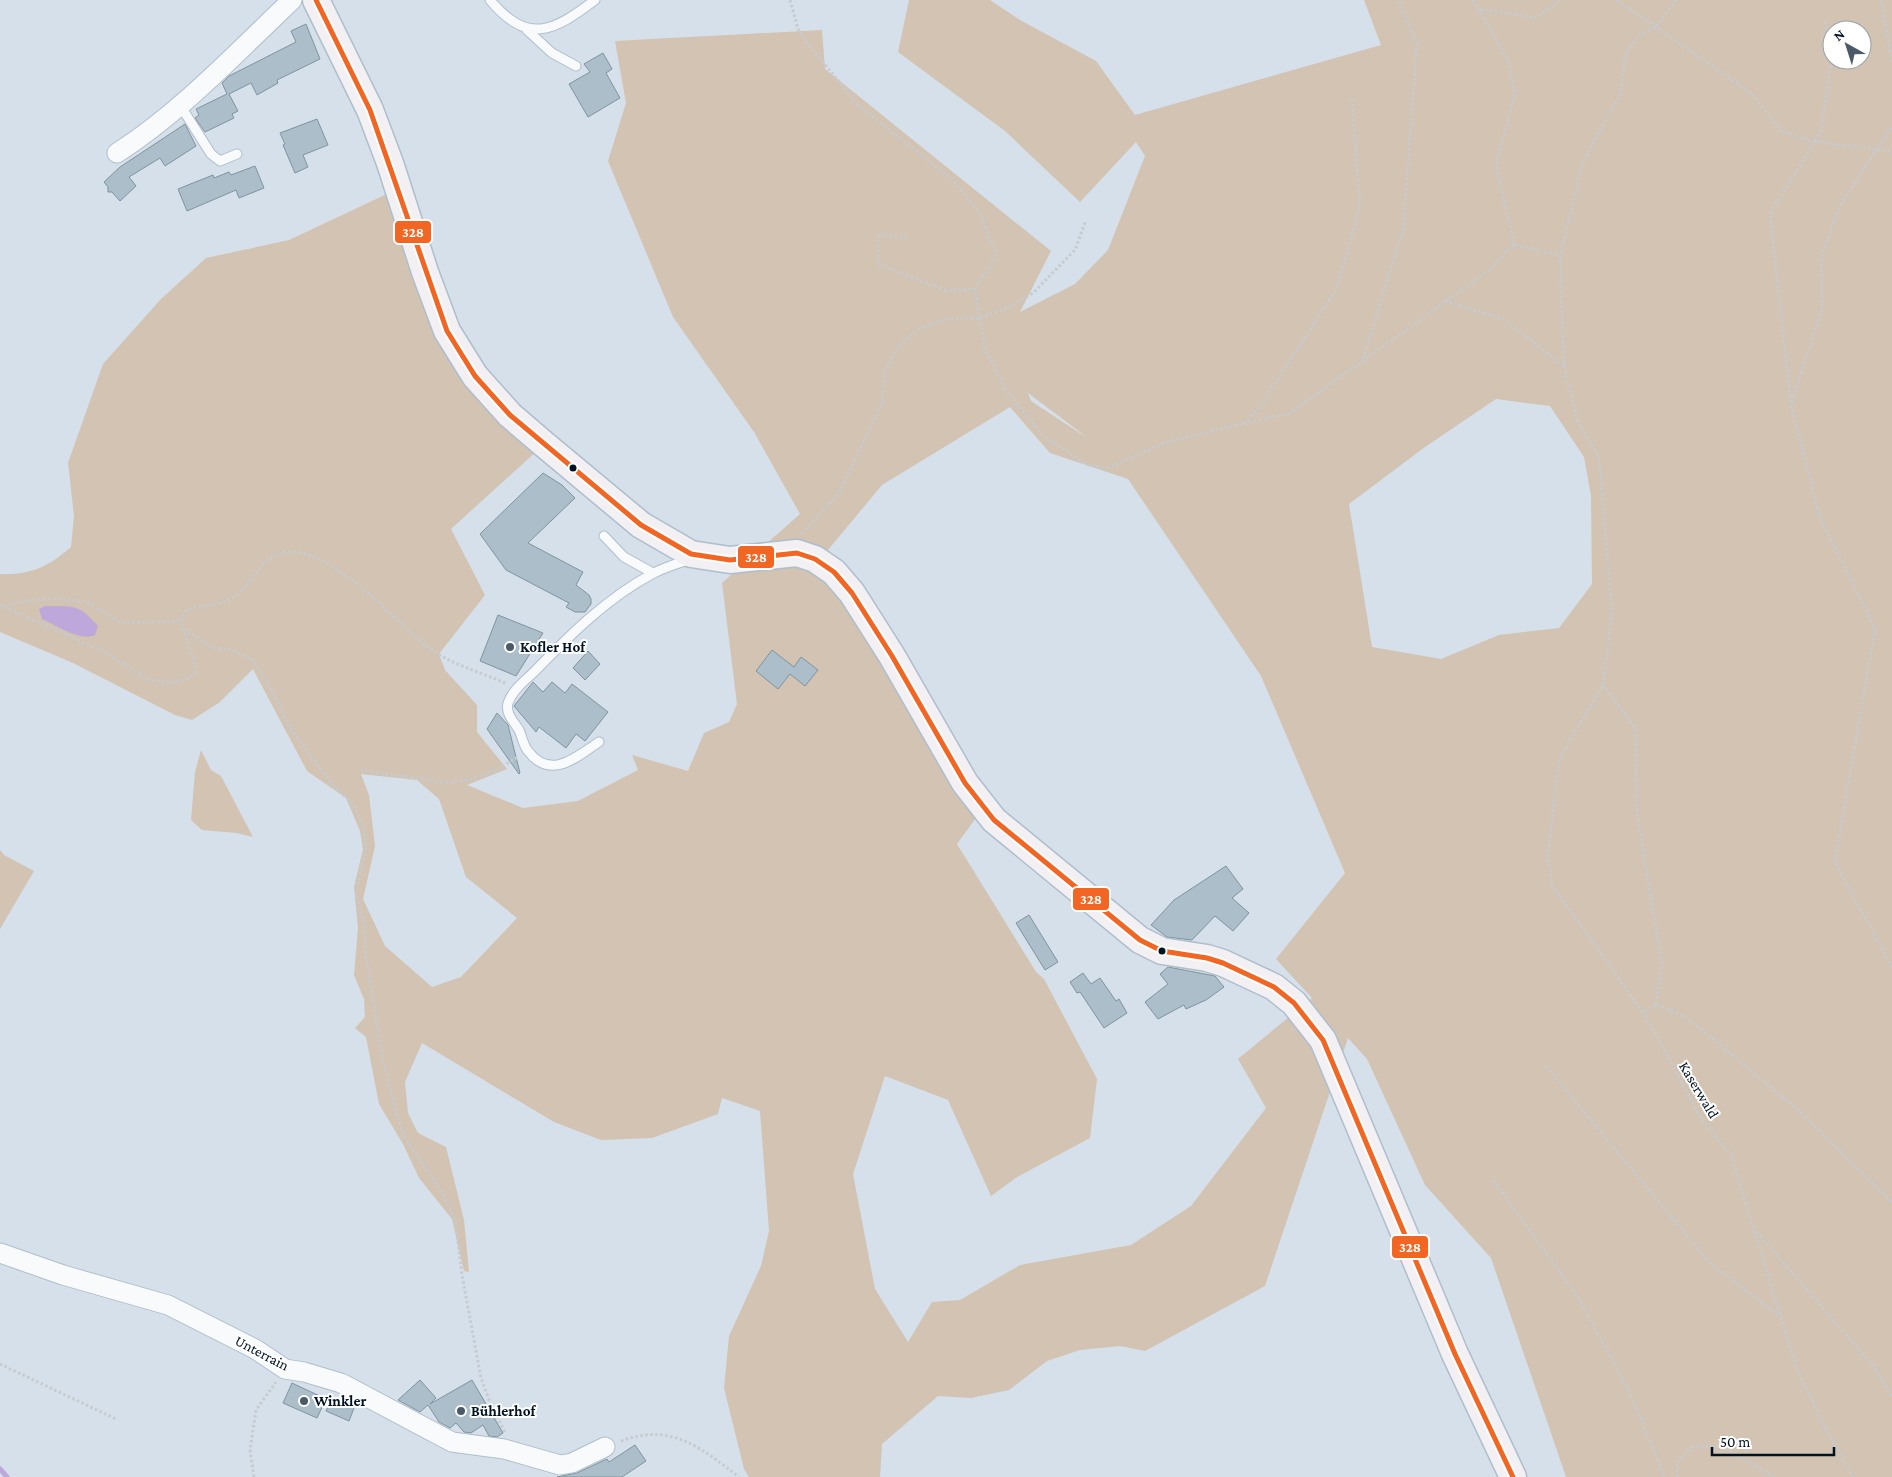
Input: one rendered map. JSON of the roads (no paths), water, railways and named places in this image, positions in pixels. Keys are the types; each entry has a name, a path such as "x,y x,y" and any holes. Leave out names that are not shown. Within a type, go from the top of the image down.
{"street":[{"path":"117,153 140,138 180,105 292,0"},
{"path":"316,0 370,110 447,331 475,376 510,416 641,524 691,554 730,560 797,553 815,559 834,572 852,593 892,656 966,783 994,820 1140,940 1162,951 1207,958 1223,963 1274,987 1294,1003 1322,1040 1455,1354 1513,1477"},
{"name":"Unterrain","path":"0,1252 46,1270 168,1305 255,1349 286,1369 304,1372 341,1383 452,1442 526,1454 560,1465 572,1463 605,1447"}],"lane":[{"path":"490,0 504,17 527,30 552,53 576,66"},
{"path":"527,30 541,30 561,22 595,0"},
{"path":"180,105 211,154 220,161 237,154"},
{"path":"604,536 624,557 653,573"},
{"path":"599,742 575,758 558,766 541,764 527,750 519,731 509,715 508,704 516,689 566,638 620,594 653,573 688,560 691,554"}],"waterway":[{"path":"0,1469 7,1477"}],"place":[{"name":"Kofler Hof","path":"510,647"},
{"name":"Winkler","path":"304,1401"},
{"name":"Bühlerhof","path":"461,1411"}]}
